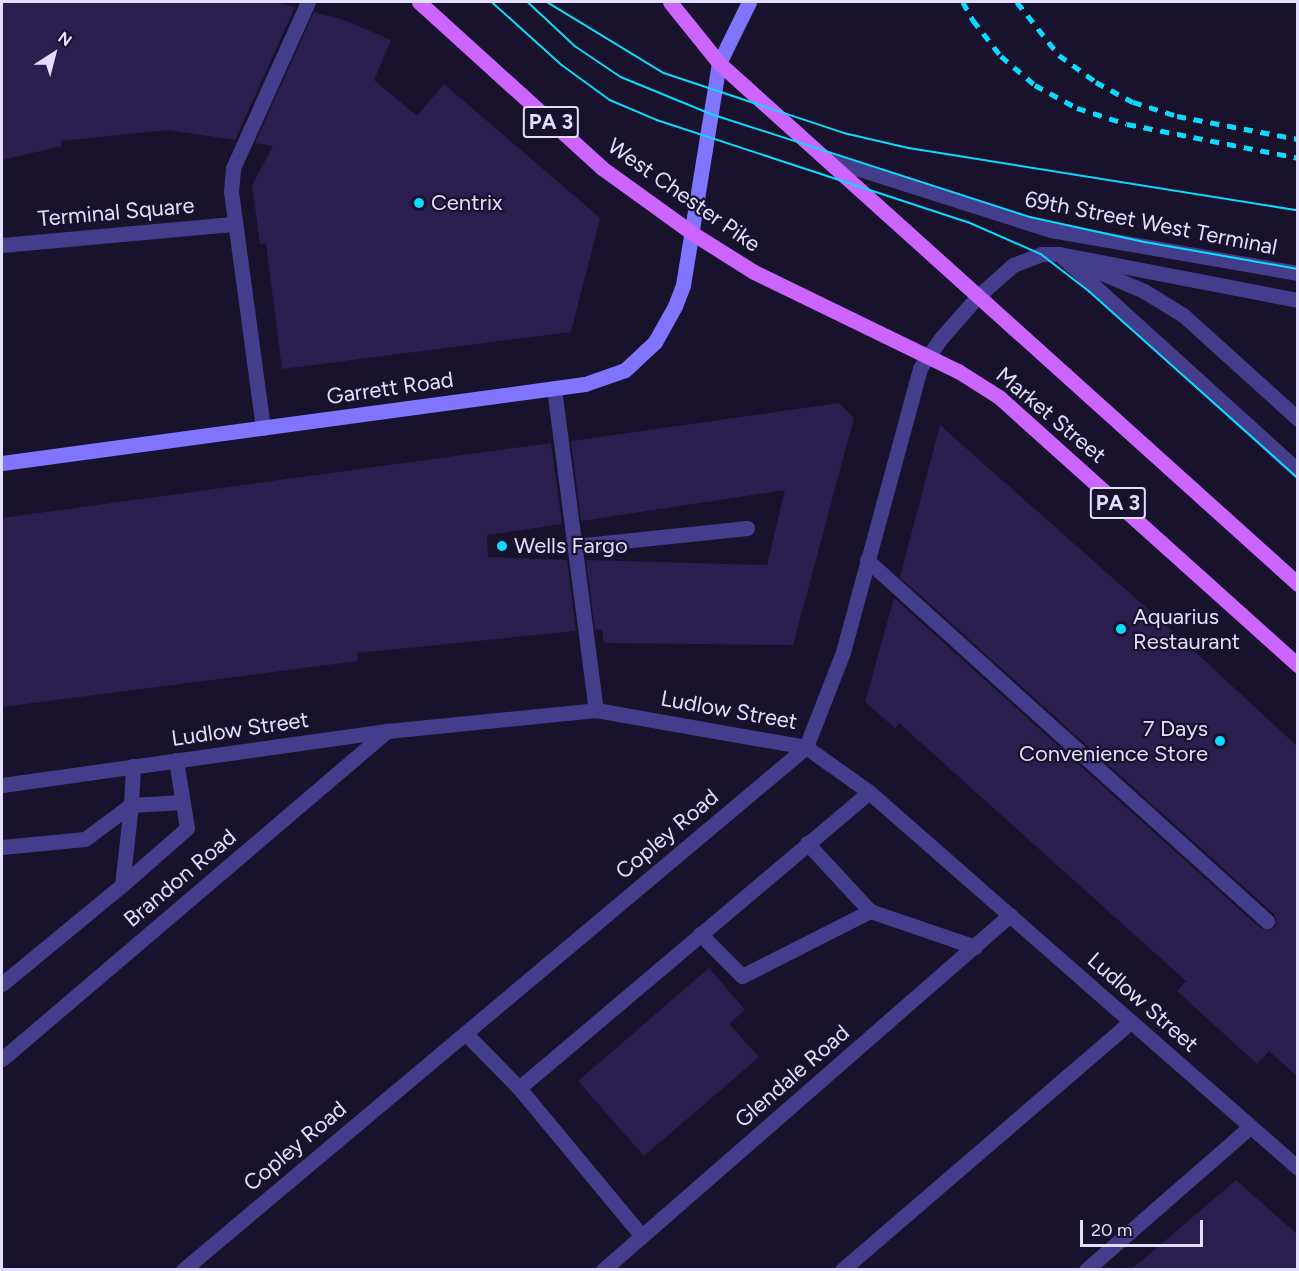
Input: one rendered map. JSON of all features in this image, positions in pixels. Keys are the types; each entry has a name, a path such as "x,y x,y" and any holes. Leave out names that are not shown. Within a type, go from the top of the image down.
{"main road":[{"name":"West Chester Pike","path":"419,2 602,168 692,233 754,272 928,356"},
{"name":"PA 3","path":"670,2 719,63 978,296"},
{"name":"Garrett Road","path":"2,463 585,384 625,370 655,342 675,306 683,285 719,63 750,2"},
{"name":"Market Street","path":"978,296 1298,584"},
{"name":"Market Street","path":"928,356 979,383 1016,410 1298,665"}],"street":[{"path":"263,428 231,192 233,168 308,2"},
{"name":"69th Street West Terminal","path":"825,158 1052,230 1298,273"},
{"name":"Terminal Square","path":"2,245 235,224"},
{"path":"978,296 1013,265 1041,254 1059,254 1298,300"},
{"path":"1059,254 1144,291 1183,315 1298,419"},
{"path":"1059,254 1298,471"},
{"name":"Copley Road","path":"183,1269 806,747 843,652 906,412 920,368 978,296"},
{"path":"554,388 596,710"},
{"path":"574,546 747,528"},
{"path":"867,560 1267,921"},
{"name":"Ludlow Street","path":"2,785 387,731 596,710 806,747 869,792 1298,1168"},
{"name":"Brandon Road","path":"2,1059 387,731"},
{"path":"2,984 187,828 176,760"},
{"path":"122,885 133,766"},
{"path":"519,1088 869,792"},
{"path":"2,847 85,839 131,805 182,802"},
{"path":"807,843 870,911 975,947"},
{"path":"700,934 742,976 870,911"},
{"name":"Glendale Road","path":"603,1269 1010,915"},
{"path":"842,1269 1131,1021"},
{"path":"465,1033 519,1088 642,1236"},
{"path":"1086,1269 1250,1126"}],"building":[{"path":"2,2 272,2 295,7 235,140 168,130 61,141 62,146 2,160"},
{"name":"Centrix","path":"314,12 344,20 391,40 374,80 417,116 444,84 600,218 571,332 282,369 266,243 260,244 252,185 273,146 255,143"},
{"path":"839,403 854,418 793,645 604,643 602,629 595,630 586,560 767,565 785,490 581,521 571,441"},
{"path":"940,425 1178,636 1298,747 1298,1077 1269,1051 1257,1064 1177,991 1186,981 899,723 895,728 865,702 894,598 1260,928 1269,930 1275,927 1274,914 900,577"},
{"path":"551,443 562,524 487,535 488,557 567,560 576,631 357,653 358,661 2,707 2,518"},
{"path":"709,968 745,1010 729,1024 759,1057 644,1156 578,1081"},
{"path":"1236,1180 1298,1235 1298,1269 1132,1269"}],"tram line":[{"path":"492,2 562,65 610,100 657,120 968,222 1041,254 1089,291 1298,478"},
{"path":"528,2 575,46 621,77 711,114 1030,217 1145,242 1298,269"},
{"path":"547,2 664,73 844,133 909,148 1298,210"}],"railway":[{"path":"963,2 973,20 1001,56 1035,85 1077,108 1127,124 1298,158"},
{"path":"1017,2 1059,55 1096,82 1133,102 1177,116 1298,139"}],"place":[{"name":"Centrix","path":"419,203"},
{"name":"Wells Fargo","path":"502,546"},
{"name":"Aquarius Restaurant","path":"1121,629"},
{"name":"7 Days Convenience Store","path":"1220,741"}]}
